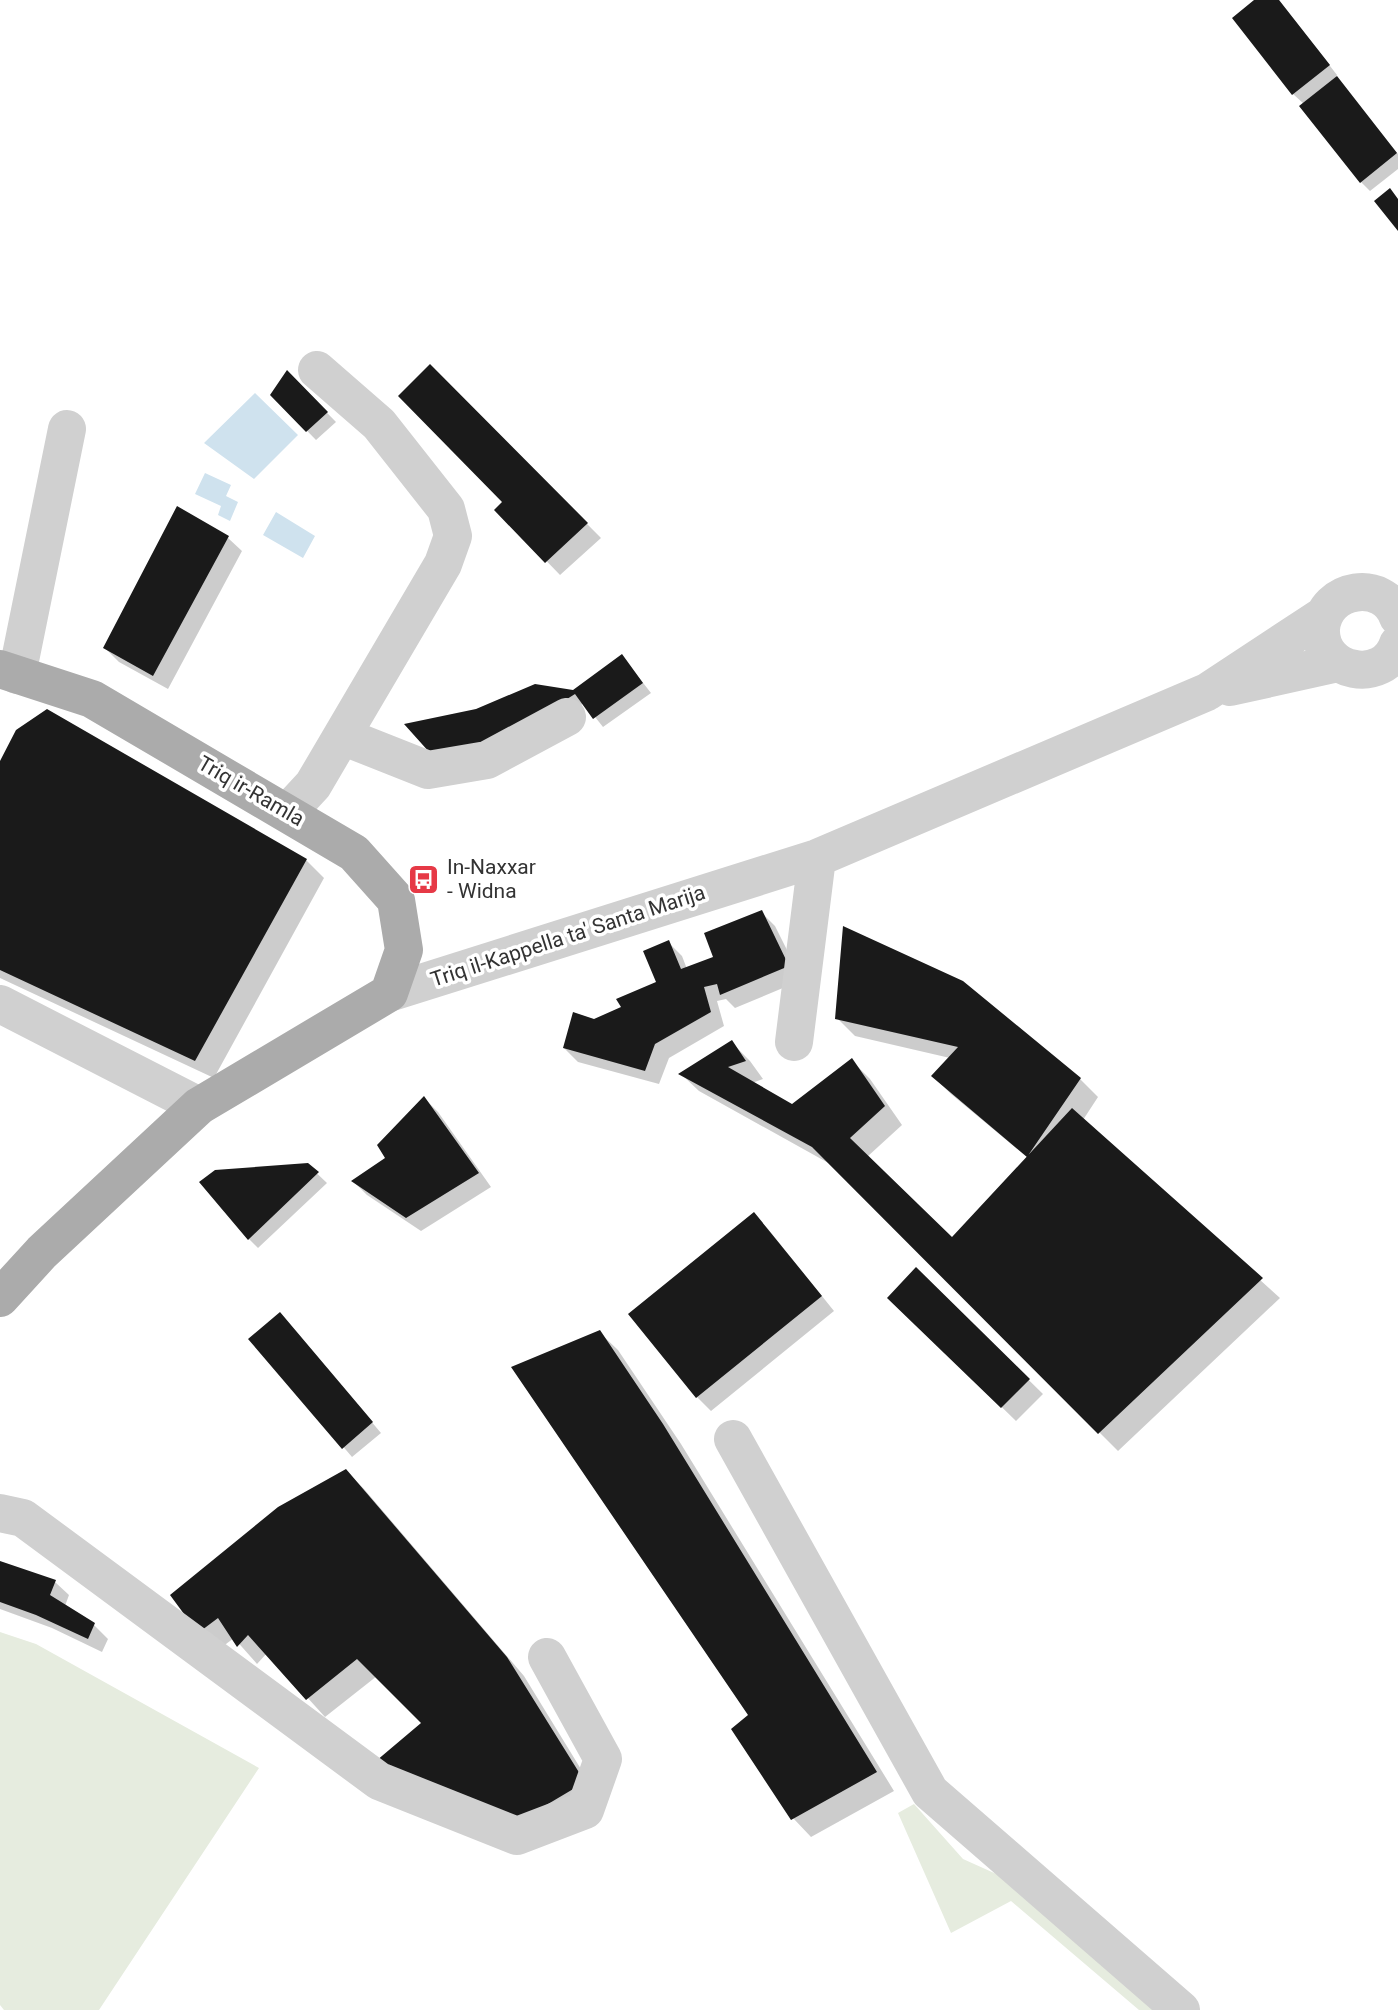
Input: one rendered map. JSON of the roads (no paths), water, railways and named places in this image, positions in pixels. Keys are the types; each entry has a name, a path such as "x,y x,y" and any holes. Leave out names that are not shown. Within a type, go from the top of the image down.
{"main road":[{"name":"Triq ir-Ramla","path":"9,672 92,699 354,853 396,900 404,950 389,993"},
{"name":"Triq il-Kappella ta' Santa Marija","path":"0,1298 42,1252 199,1106 389,993"}],"street":[{"path":"288,812 313,785 443,564 453,536 446,509 379,424 317,370"},
{"path":"9,672 67,429"},
{"path":"1366,592 1398,571"},
{"path":"1366,592 1378,595 1389,603 1398,617"},
{"name":"Triq il-Kappella ta' Santa Marija","path":"389,993 817,858 1207,692 1324,615 1342,596 1366,592"},
{"path":"1324,615 1322,642 1328,654 1398,690"},
{"name":"Triq il-Kappella ta' Santa Marija","path":"1207,692 1351,667 1376,668 1388,661 1398,644"},
{"path":"342,736 428,770 487,760 567,717"},
{"path":"794,1042 817,858"},
{"path":"0,1004 199,1106"},
{"path":"733,1439 930,1792 1181,2010"},
{"path":"0,1513 23,1518 379,1782 517,1836 584,1810 603,1759 547,1657"}],"water":[{"path":"255,393 298,435 254,479 204,443"},
{"path":"205,473 231,485 226,496 238,502 230,521 218,515 221,506 195,494"},
{"path":"276,512 315,536 303,558 263,535"}],"place":[{"name":"In-Naxxar - Widna","path":"424,879"}]}
